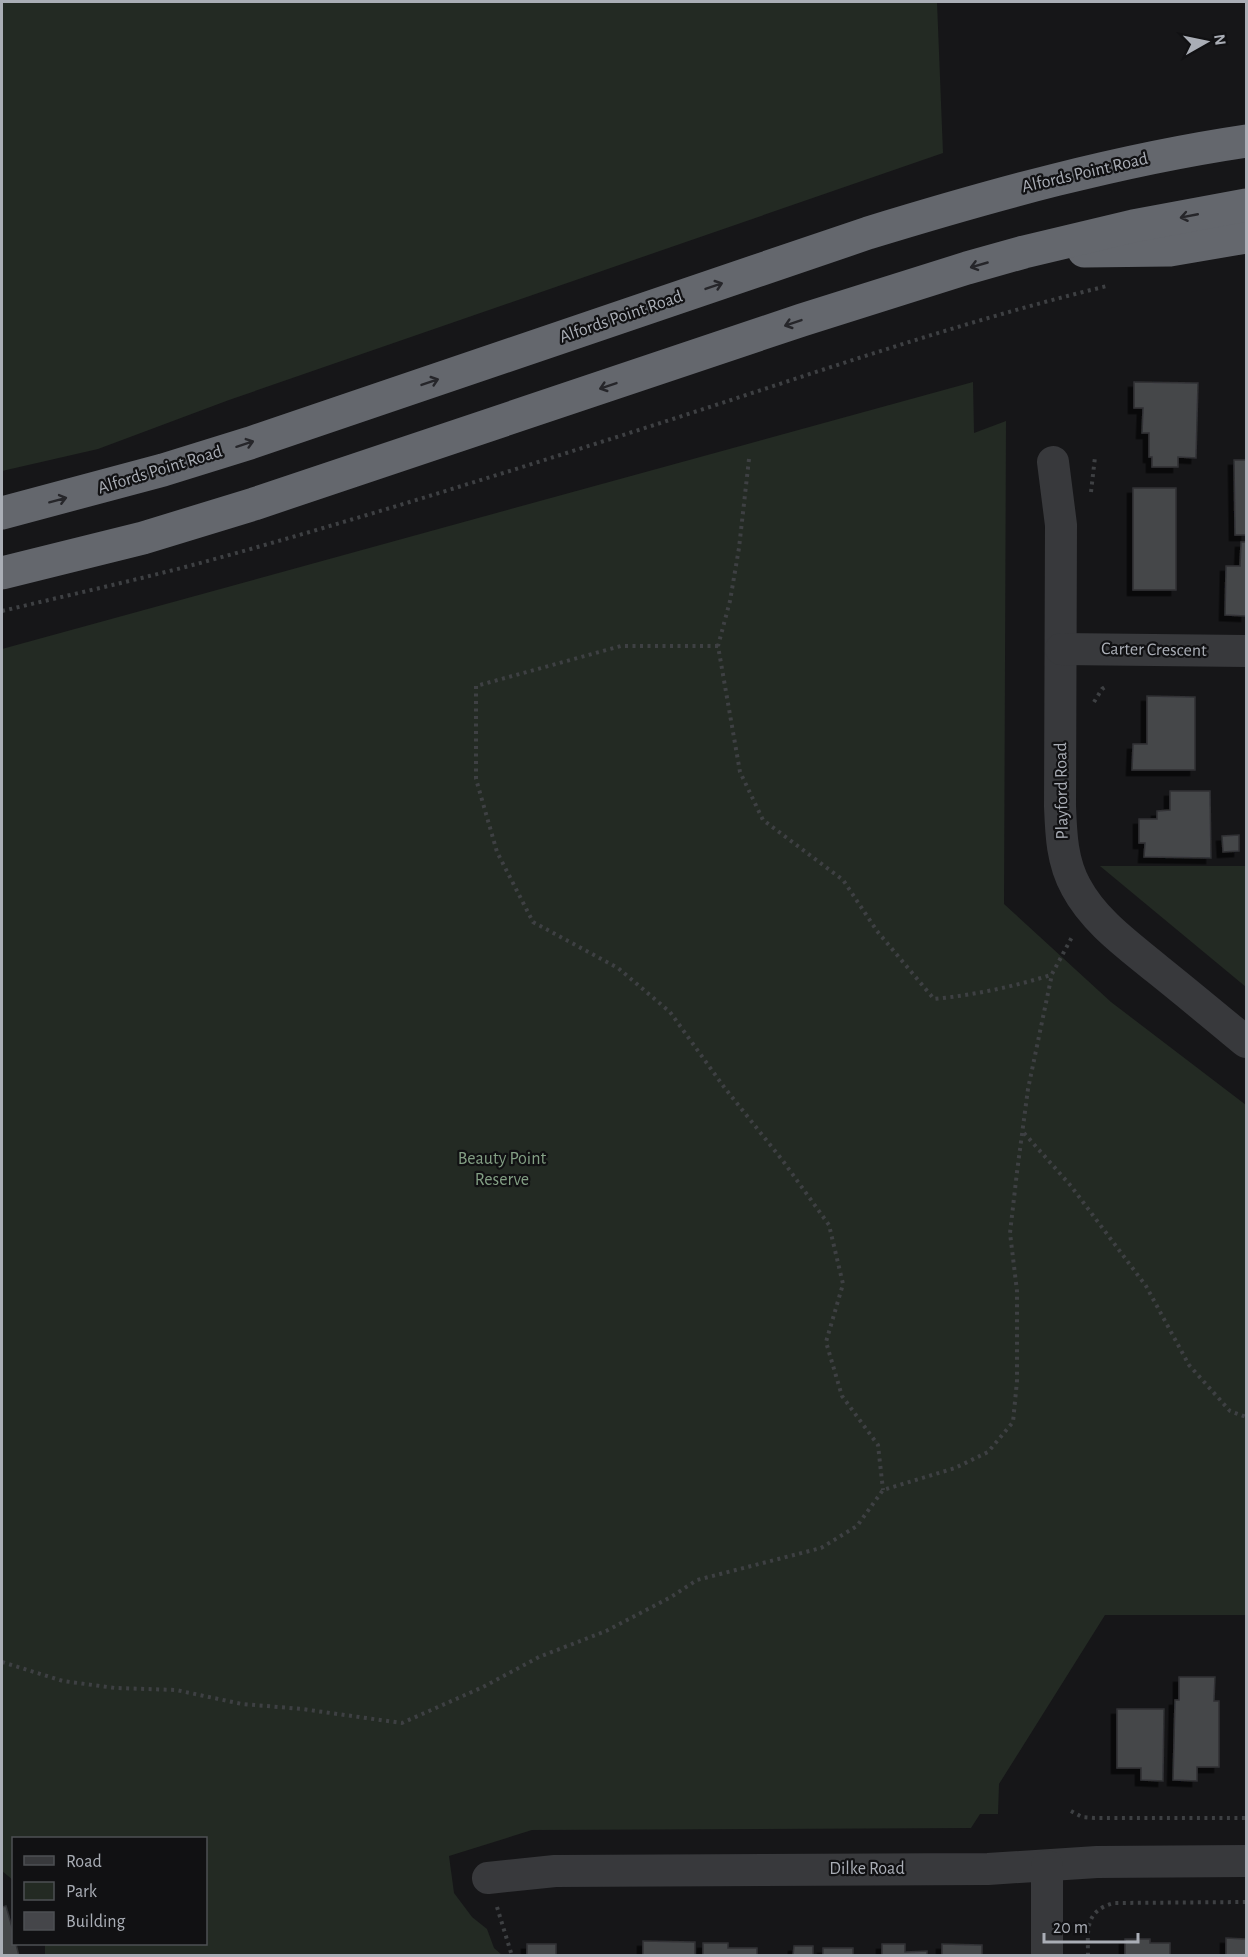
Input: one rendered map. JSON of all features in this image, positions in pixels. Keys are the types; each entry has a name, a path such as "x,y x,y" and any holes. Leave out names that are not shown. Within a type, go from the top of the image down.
{"highway":[{"name":"Alfords Point Road","path":"2,513 152,474 250,443 868,233 947,209 1107,167 1246,141"},
{"path":"2,573 143,538 254,504 824,313 1024,252 1133,226 1246,205"},
{"path":"1024,252 1170,250 1246,237"}],"street":[{"name":"Playford Road","path":"1053,462 1061,525 1061,839 1066,863 1076,887 1091,910 1123,940 1246,1042"},
{"name":"Carter Crescent","path":"1061,649 1246,651"},
{"name":"Dilke Road","path":"488,1878 555,1871 988,1869 1120,1861 1246,1861"},
{"path":"1047,1866 1047,1956"}],"path":[{"path":"2,611 200,563 292,537 627,433 830,366 976,321 1109,285"},
{"path":"748,459 739,548 730,601 718,646 740,772 763,820 843,880 876,931 934,999 974,995 1026,983 1052,974"},
{"path":"718,646 621,646 476,686 476,779 497,852 533,922 618,968 670,1012 829,1225 843,1284 826,1342 842,1396 878,1445 883,1490"},
{"path":"1094,713 1097,695 1108,685"},
{"path":"2,1662 63,1682 115,1688 176,1690 242,1704 302,1709 402,1723 483,1687 539,1657 606,1631 671,1597 697,1580 820,1548 857,1526 883,1490 955,1468 988,1452 1013,1422 1017,1382 1017,1291 1010,1233 1028,1089 1052,974 1091,910"},
{"path":"1023,1132 1071,1186 1146,1286 1189,1365 1230,1411 1246,1417"},
{"path":"1071,1811 1082,1817 1094,1818 1246,1818"},
{"path":"488,1878 512,1956"},
{"path":"1088,1956 1088,1923 1096,1911 1105,1905 1114,1903 1246,1902"}],"green space":[{"path":"2,2 937,2 943,153 229,400 98,449 2,471"},
{"name":"Beauty Point Reserve","path":"973,382 974,433 1006,421 1004,904 1111,1002 1246,1105 1246,1615 1105,1615 999,1784 998,1814 980,1814 971,1828 532,1830 449,1856 454,1893 472,1917 487,1929 494,1948 502,1955 45,1955 45,1945 207,1945 207,1837 12,1837 12,1879 2,1871 2,649"},
{"path":"1100,866 1246,866 1246,987"}],"building":[{"path":"1134,382 1198,383 1196,458 1178,457 1178,467 1152,467 1152,457 1149,457 1149,433 1142,433 1143,408 1134,408"},
{"path":"1234,460 1246,460 1246,535 1235,535"},
{"path":"1133,488 1176,488 1176,590 1133,590"},
{"path":"1241,542 1246,542 1246,616 1225,615 1226,566 1240,566"},
{"path":"1147,696 1195,697 1195,770 1132,770 1133,744 1147,744"},
{"path":"1170,791 1210,791 1211,858 1144,857 1145,843 1139,843 1139,819 1157,819 1157,811 1170,810"},
{"path":"1239,835 1239,851 1223,852 1222,836"},
{"path":"1179,1677 1215,1677 1214,1701 1219,1701 1219,1767 1197,1767 1197,1781 1173,1780 1175,1700 1179,1700"},
{"path":"1117,1709 1164,1709 1163,1781 1141,1780 1141,1768 1117,1768"},
{"path":"6,1906 12,1927 12,1945 16,1945 19,1956 2,1956 2,1907"},
{"path":"1226,1938 1246,1939 1246,1956 1226,1956"},
{"path":"1125,1939 1150,1939 1150,1943 1170,1943 1170,1956 1125,1956"},
{"path":"643,1941 695,1942 695,1956 643,1956"},
{"path":"703,1943 728,1943 728,1948 757,1948 757,1956 703,1956"},
{"path":"527,1944 556,1944 556,1956 527,1956"},
{"path":"882,1944 905,1944 905,1952 927,1951 927,1956 882,1956"},
{"path":"942,1944 982,1945 982,1956 942,1956"},
{"path":"794,1946 813,1946 813,1956 793,1956"},
{"path":"823,1948 853,1948 853,1956 823,1956"}]}
